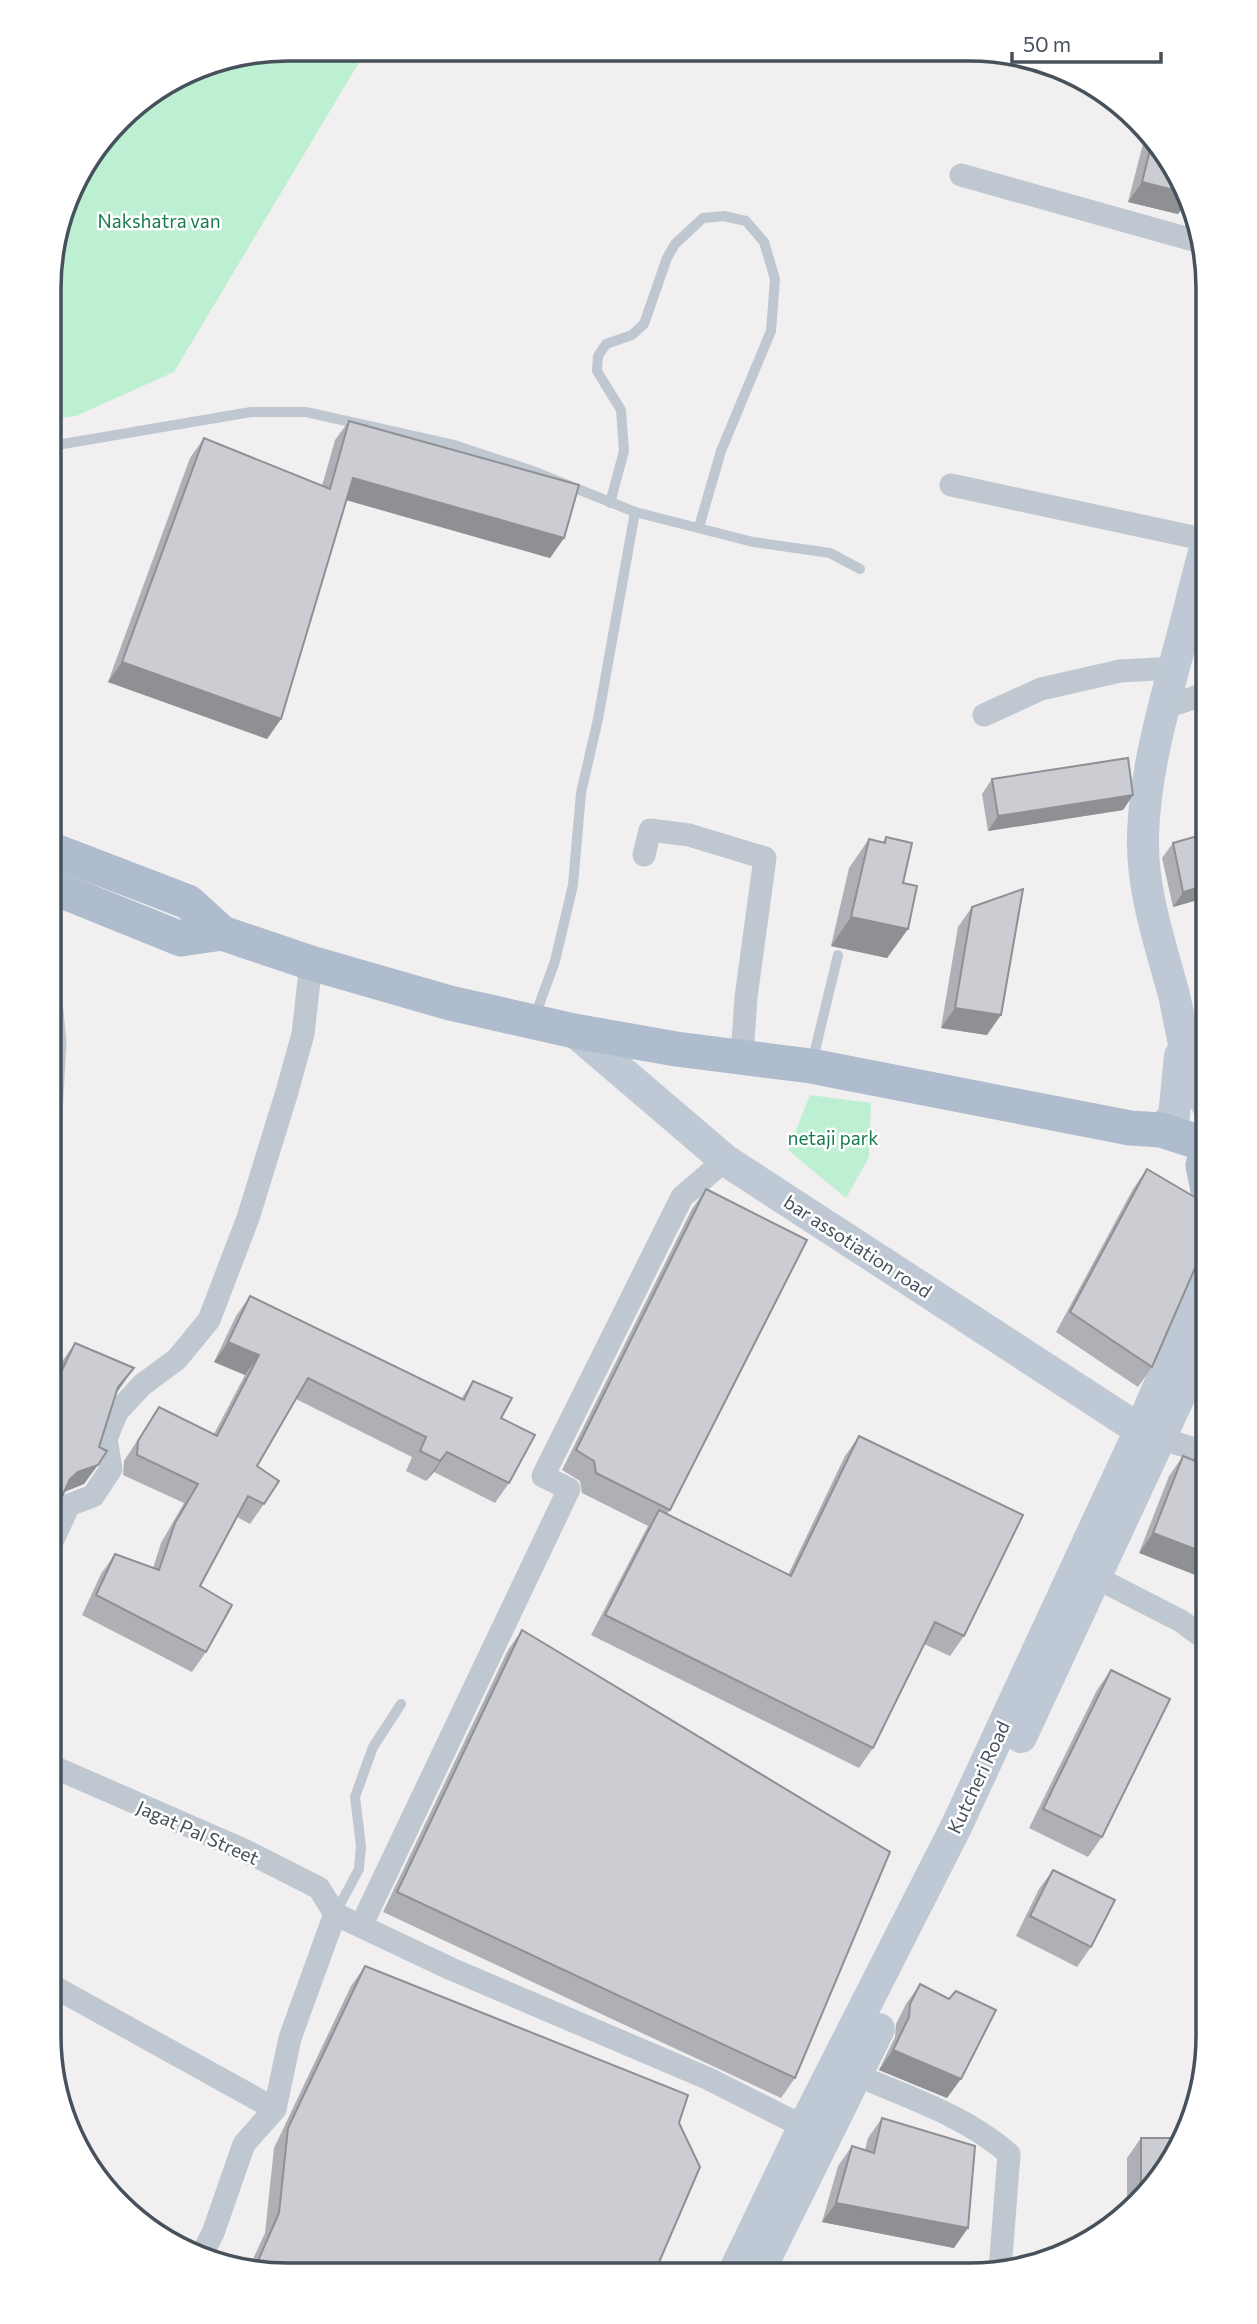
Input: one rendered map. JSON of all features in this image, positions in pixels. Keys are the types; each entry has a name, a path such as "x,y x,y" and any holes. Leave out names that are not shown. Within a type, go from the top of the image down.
{"main road":[{"path":"1196,585 1163,708 1147,789 1143,835 1146,886 1175,1001 1181,1041 1196,1086"},
{"path":"61,853 188,902 222,933 311,963 531,1023 811,1066 1130,1128 1161,1130 1196,1141"},
{"path":"61,890 181,939 222,933"},
{"name":"bar assotiation road","path":"574,1031 726,1160 1150,1434"},
{"path":"1161,1130 1174,1116 1181,1041"},
{"name":"Kutcheri Road","path":"739,2263 814,2132 956,1827 1150,1434 1195,1307"},
{"path":"762,2263 814,2132 856,2075 1097,1578 1150,1434 1195,1357"}],"street":[{"path":"961,175 1190,239"},
{"path":"951,485 1196,536"},
{"path":"984,715 1041,689 1120,671 1174,668"},
{"path":"1163,708 1196,697"},
{"path":"644,855 650,830 689,835 765,858 746,997 742,1057"},
{"path":"61,1522 69,1504 93,1496 111,1469 106,1439 117,1412 142,1385 177,1359 209,1320 248,1218 303,1034 311,963"},
{"path":"361,1926 569,1489 543,1476 682,1197 726,1160"},
{"path":"1150,1434 1195,1449"},
{"path":"1097,1578 1170,1615 1195,1632"},
{"name":"Jagat Pal Street","path":"61,1770 244,1850 319,1888 335,1914"},
{"path":"205,2247 244,2144 275,2109 290,2038 335,1914 449,1968 709,2079 814,2132"},
{"path":"61,1991 275,2109"},
{"path":"856,2075 963,2123 990,2138 1009,2154 1001,2260"}],"lane":[{"path":"610,503 624,451 621,410 597,371 598,356 606,344 632,335 644,324 667,258 675,244 702,218 724,216 746,220 764,242 775,279 771,331 721,451 699,527"},
{"path":"61,444 251,412 306,412 454,445 530,470 635,512 753,542 830,553 860,569"},
{"path":"531,1023 555,961 573,885 581,793 598,719 635,512"},
{"path":"811,1066 838,955"},
{"path":"335,1914 359,1870 361,1846 355,1797 373,1747 401,1704"}],"green space":[{"name":"Nakshatra van","path":"273,62 359,62 174,372 76,416 61,418 63,259 73,215 99,162 139,118 162,99 215,73"},
{"name":"netaji park","path":"810,1095 871,1103 869,1157 846,1198 788,1150"}],"building":[{"path":"1150,152 1173,190 1142,182"},
{"path":"349,421 579,485 564,538 353,478 281,719 122,662 204,438 330,489"},
{"path":"1128,758 1133,795 998,816 992,779"},
{"path":"886,837 912,843 903,883 917,886 908,929 851,917 869,839 885,843"},
{"path":"1196,837 1196,888 1183,892 1173,843"},
{"path":"1023,889 1001,1015 955,1008 972,907"},
{"path":"1147,1169 1195,1198 1195,1267 1152,1367 1070,1312"},
{"path":"706,1189 807,1240 670,1510 596,1473 594,1461 576,1450"},
{"path":"250,1296 464,1400 473,1381 512,1398 501,1418 535,1435 509,1483 447,1452 440,1461 420,1451 426,1437 308,1378 257,1466 279,1481 264,1504 248,1496 200,1586 232,1605 206,1652 96,1595 115,1554 159,1570 175,1523 198,1484 137,1455 138,1441 159,1407 217,1436 259,1355 228,1342"},
{"path":"75,1343 134,1368 118,1387 99,1447 107,1451 98,1465 78,1472 70,1479 61,1498 61,1372"},
{"path":"859,1436 1023,1515 964,1636 935,1622 873,1748 605,1615 659,1510 791,1576"},
{"path":"1183,1456 1195,1461 1195,1549 1153,1533"},
{"path":"522,1630 890,1852 795,2078 397,1892"},
{"path":"1111,1670 1170,1699 1102,1837 1043,1809"},
{"path":"1053,1870 1115,1900 1091,1947 1030,1916"},
{"path":"365,1966 688,2095 679,2123 700,2167 659,2263 258,2261 279,2213 288,2128"},
{"path":"920,1984 949,1999 956,1991 996,2010 961,2079 893,2050 909,2017 910,2004"},
{"path":"882,2118 975,2146 968,2228 836,2203 852,2146 874,2153"},
{"path":"1141,2138 1170,2138 1149,2174 1141,2183"}]}
